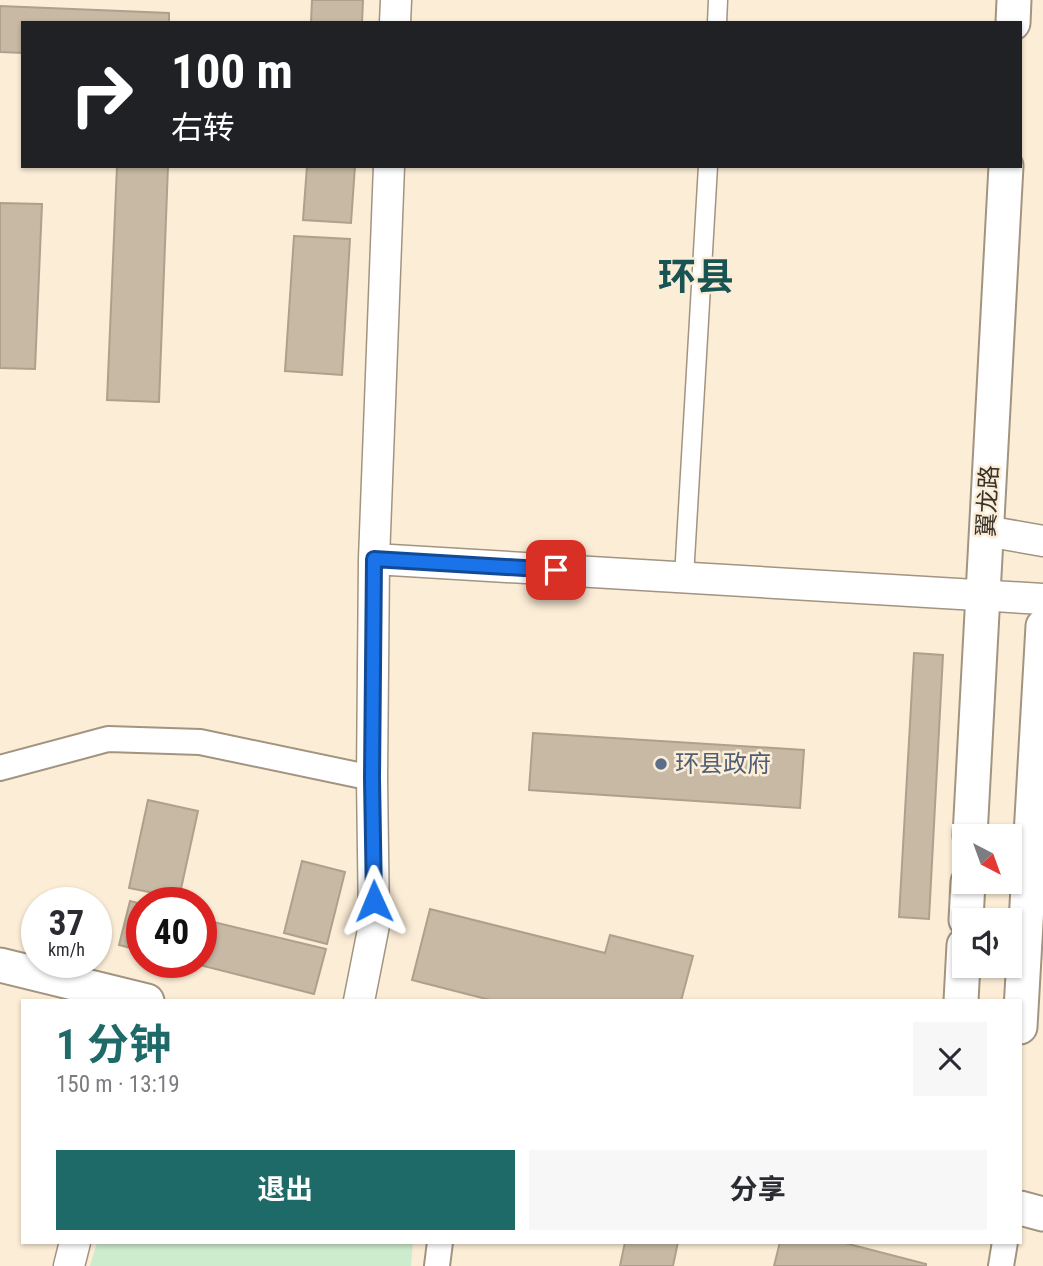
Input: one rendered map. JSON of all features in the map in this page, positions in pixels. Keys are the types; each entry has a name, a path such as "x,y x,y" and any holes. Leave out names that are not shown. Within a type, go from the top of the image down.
{"main road":[{"path":"1013,21 1014,0"},
{"name":"翼龙路","path":"971,824 1006,168"},
{"path":"1022,999 1043,626"},
{"path":"0,965 130,999"},
{"path":"961,999 962,978"},
{"path":"1022,1208 1043,1213"}],"street":[{"path":"395,21 396,0"},
{"path":"717,21 718,0"},
{"path":"359,999 374,925 374,559 389,168"},
{"path":"684,577 708,168"},
{"path":"986,531 1043,541"},
{"path":"374,559 1043,599"},
{"path":"0,768 108,739 200,741 372,778"},
{"path":"69,1266 74,1244"},
{"path":"437,1266 440,1244"},
{"path":"1002,1266 1005,1244"}],"green space":[{"path":"96,1244 413,1244 411,1266 90,1266"}],"building":[{"path":"312,0 363,0 362,21 311,21"},
{"path":"0,6 169,13 169,21 21,21 21,53 0,52"},
{"path":"117,168 168,168 159,402 107,400"},
{"path":"307,168 355,168 351,223 303,220"},
{"path":"0,203 42,204 35,369 0,368"},
{"path":"294,236 350,239 342,375 285,371"},
{"path":"914,653 943,655 929,919 899,917"},
{"path":"533,733 804,750 800,808 529,790"},
{"path":"148,800 198,811 181,887 129,887"},
{"path":"302,861 345,872 327,944 284,933"},
{"path":"430,909 605,953 610,935 693,956 682,999 486,999 412,980"},
{"path":"126,917 126,947 119,945"},
{"path":"217,923 326,949 314,994 217,969"},
{"path":"625,1244 678,1244 673,1266 620,1266"},
{"path":"780,1244 849,1244 926,1264 926,1266 774,1266"}],"place":[{"name":"环县政府","path":"661,764"}],"district":[{"name":"环县","path":"696,277"}],"route":[{"path":"374,901 374,559 556,570"}]}
